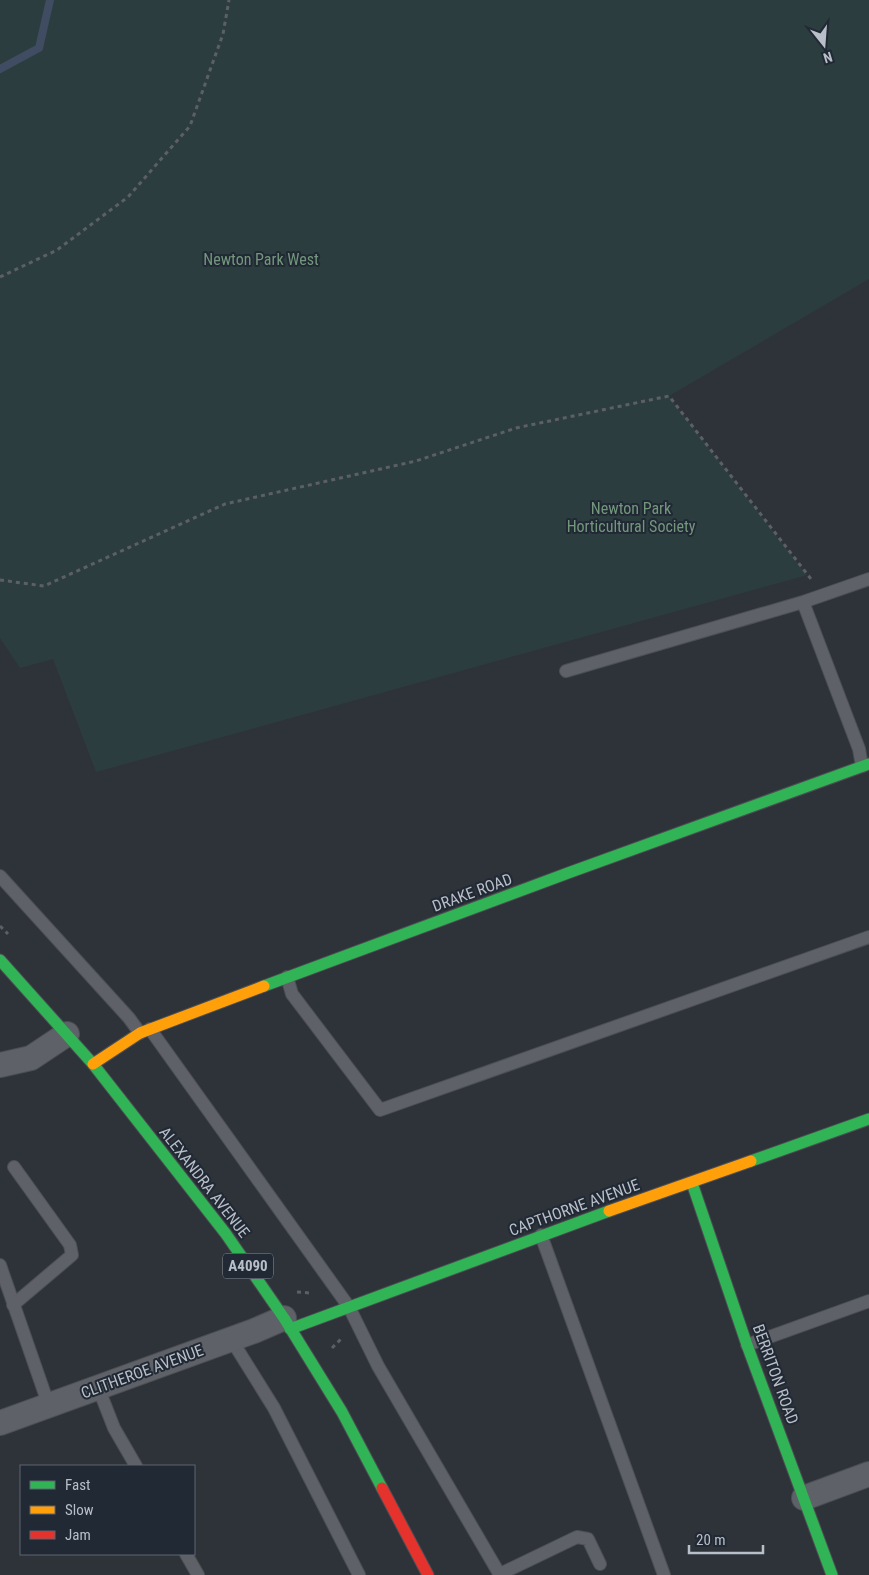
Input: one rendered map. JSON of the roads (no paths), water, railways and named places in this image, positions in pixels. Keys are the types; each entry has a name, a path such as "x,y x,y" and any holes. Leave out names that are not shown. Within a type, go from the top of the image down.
{"street":[{"name":"DRAKE ROAD","path":"93,1064 145,1031 866,765"},
{"name":"ALEXANDRA AVENUE","path":"0,960 93,1064 226,1234 287,1324 342,1412 428,1575"},
{"path":"0,1065 30,1058 67,1034"},
{"name":"CAPTHORNE AVENUE","path":"287,1324 349,1307 541,1235 869,1119"},
{"name":"BERRITON ROAD","path":"692,1183 747,1345 832,1575"},
{"name":"CLITHEROE AVENUE","path":"0,1423 231,1339 287,1324"},
{"path":"804,1498 869,1474"}],"lane":[{"path":"566,671 803,602 869,579"},
{"path":"803,602 866,765"},
{"path":"0,876 129,1018 145,1031 349,1307 378,1366 500,1574 577,1537 588,1539 600,1564"},
{"path":"287,978 292,994 380,1110 869,937"},
{"path":"13,1305 72,1255 70,1245 14,1167"},
{"path":"541,1235 664,1575"},
{"path":"0,1265 49,1406"},
{"path":"747,1345 869,1301"},
{"path":"231,1339 274,1408 359,1575"},
{"path":"98,1387 114,1428 135,1465"},
{"path":"187,1555 198,1575"}],"waterway":[{"path":"0,69 39,48 50,0"}],"park label":[{"name":"Newton Park West","path":"261,259"},
{"name":"Newton Park Horticultural Society","path":"631,517"}]}
